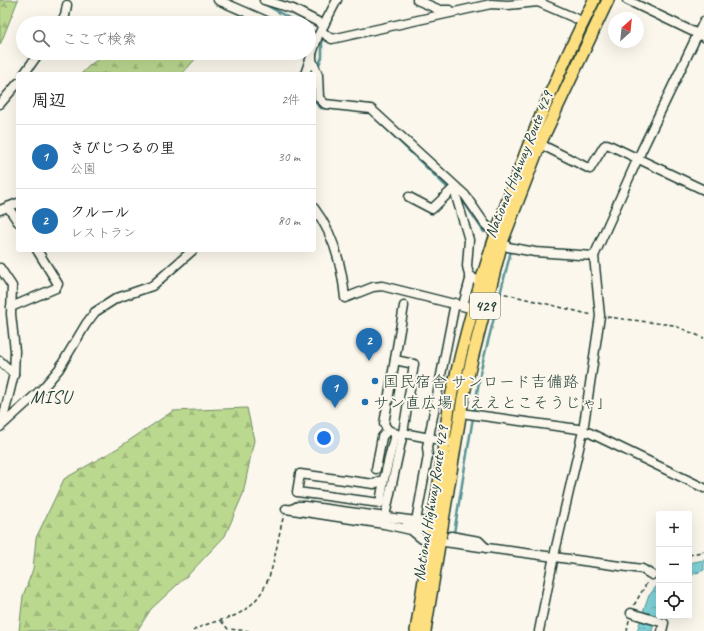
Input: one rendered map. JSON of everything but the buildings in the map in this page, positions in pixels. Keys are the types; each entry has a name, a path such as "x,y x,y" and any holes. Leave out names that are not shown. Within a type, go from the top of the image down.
{"highway":[{"name":"National Highway Route 429","path":"426,631 435,541 450,442 452,390 469,307 499,239 539,139 565,58 594,0"},
{"name":"National Highway Route 429","path":"539,139 608,0"},
{"name":"National Highway Route 429","path":"469,307 490,290 499,239"},
{"name":"National Highway Route 429","path":"416,631 435,541 433,522 450,442 469,414 472,359 469,307"}],"street":[{"path":"218,0 255,16"},
{"path":"264,0 294,9 303,16"},
{"path":"316,40 335,3 328,0"},
{"path":"417,0 440,10 464,9"},
{"path":"627,0 701,35"},
{"path":"316,27 327,36 339,38 491,4 508,5 538,2 584,22"},
{"path":"65,16 67,5"},
{"path":"539,631 554,555 583,431 600,316 594,256 638,158 701,35 704,21"},
{"path":"25,72 34,60"},
{"path":"305,72 308,60"},
{"path":"312,60 318,76 319,98 321,102 324,104 371,109 465,195 485,224 508,247 535,252 594,256"},
{"path":"0,104 16,85"},
{"path":"539,139 590,169 604,146 607,144 704,190"},
{"path":"409,197 432,209 456,188"},
{"path":"416,521 429,438 469,307 470,276 467,266 469,240 456,196 456,188"},
{"path":"16,204 4,208 16,220"},
{"path":"316,211 324,221 339,260 345,298 373,287 382,286 469,307"},
{"path":"11,307 56,288 58,284 37,252"},
{"path":"1,425 48,382 59,369 86,324 95,312 117,298 152,286 190,252"},
{"path":"0,268 12,286 11,307 15,351 14,374 1,425"},
{"path":"470,276 490,290"},
{"path":"396,433 384,424 404,306"},
{"path":"384,479 374,484 300,474 297,492 380,503 384,479 414,364 395,360"},
{"path":"0,361 14,374"},
{"path":"469,414 590,433 704,488"},
{"path":"384,520 396,433"},
{"path":"376,469 382,437 396,433 450,442"},
{"path":"289,510 384,520 433,522"},
{"path":"384,520 423,529"},
{"path":"384,520 410,530 422,539 486,548 554,555 642,569 652,575"},
{"path":"452,536 479,541 486,548"},
{"path":"633,614 663,626"}],"path":[{"path":"193,631 221,621 251,606 265,588 274,561 281,527 289,510"},
{"path":"692,554 704,551"},
{"path":"627,631 638,596 652,575"},
{"path":"221,621 228,629 250,631"}],"green space":[{"path":"0,0 18,0 0,45"},
{"path":"97,60 194,60 184,72 83,72"},
{"path":"247,408 254,440 243,494 225,536 190,573 151,609 137,631 19,631 23,596 33,569 36,538 64,479 118,448 173,411"}],"water":[{"path":"704,560 704,570 692,575 692,562"},
{"path":"656,587 656,617 652,631 637,631 648,597"}],"waterway":[{"path":"266,5 286,16"},
{"path":"316,33 322,37 322,57 318,67"},
{"path":"316,103 321,108 338,109"},
{"path":"372,115 449,189"},
{"path":"462,199 484,232"},
{"path":"455,533 481,369 511,251"},
{"path":"480,538 491,546"},
{"path":"643,566 649,567 656,574"}],"place":[{"name":"クルール","path":"369,361"},
{"name":"国民宿舎 サンロード吉備路","path":"375,381"},
{"name":"サン直広場「ええとこそうじゃ」","path":"365,402"},
{"name":"きびじつるの里","path":"335,408"}],"district":[{"name":"MISU","path":"51,397"}]}
